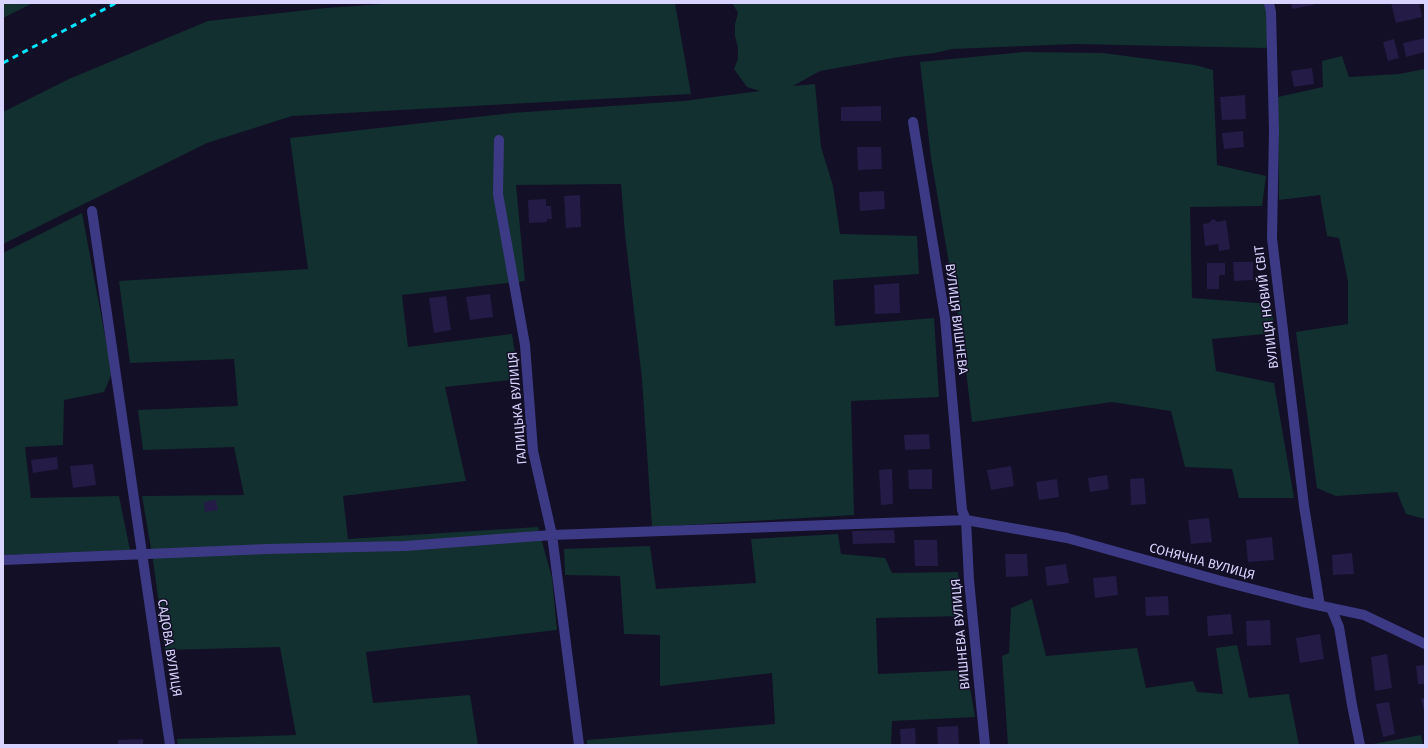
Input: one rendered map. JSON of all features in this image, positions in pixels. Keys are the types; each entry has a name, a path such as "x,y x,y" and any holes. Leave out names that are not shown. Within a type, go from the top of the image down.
{"street":[{"name":"ВУЛИЦЯ НОВИЙ СВІТ","path":"1269,3 1271,12 1274,130 1272,238 1304,506 1320,606"},
{"name":"ВУЛИЦЯ ВИШНЕВА","path":"913,122 945,318 962,510 966,520"},
{"name":"ГАЛИЦЬКА ВУЛИЦЯ","path":"499,140 498,194 525,345 533,451 552,535 579,745"},
{"name":"САДОВА ВУЛИЦЯ","path":"92,211 130,460 142,555 170,745"},
{"name":"СОНЯЧНА ВУЛИЦЯ","path":"3,560 267,549 405,546 552,535 966,520 1067,538 1225,582 1320,606 1364,615 1425,644"},
{"name":"ВИШНЕВА ВУЛИЦЯ","path":"966,520 970,588 985,745"},
{"path":"1331,608 1339,627 1360,745"}],"green space":[{"path":"3,3 33,3 3,18"},
{"path":"397,3 675,3 691,94 292,116 207,143 3,244 3,112 69,79 208,21 326,8"},
{"path":"732,3 1268,3 1269,43 1266,48 1075,44 952,49 820,71 793,86 815,84 821,147 833,186 840,234 917,236 919,274 833,280 835,326 934,318 939,397 851,401 854,515 652,527 642,379 625,234 621,184 516,185 525,281 402,295 408,347 512,334 519,379 445,387 466,481 343,496 348,539 538,527 552,578 557,630 366,652 373,703 470,695 478,745 178,745 177,739 296,735 280,647 165,650 153,560 142,496 244,495 234,447 143,450 138,410 238,406 234,359 130,363 119,281 308,269 290,138 512,113 683,101 760,91 747,87 734,69 738,59 735,24 738,13"},
{"path":"1024,52 1103,53 1195,65 1213,70 1217,165 1266,176 1262,206 1190,207 1192,298 1271,304 1275,333 1212,339 1216,371 1274,383 1294,498 1239,498 1232,469 1185,467 1171,411 1112,402 972,422 963,345 931,158 920,62"},
{"path":"1342,56 1349,77 1399,74 1425,69 1425,519 1406,514 1397,492 1336,496 1317,488 1296,332 1348,324 1348,281 1339,238 1327,236 1320,195 1279,200 1278,97 1323,87 1322,61"},
{"path":"82,213 112,373 104,392 64,400 63,445 25,447 31,498 119,496 130,550 3,555 3,253"},
{"path":"838,534 841,554 885,558 892,573 958,572 963,616 876,618 878,674 967,670 975,717 892,721 891,745 587,745 587,740 775,724 772,673 660,686 660,635 624,634 620,576 565,575 564,549 650,546 656,589 756,583 751,539"},
{"path":"1032,599 1046,656 1137,648 1146,688 1193,681 1197,692 1223,694 1216,648 1237,645 1249,698 1289,694 1299,745 1008,745 1002,656 1009,653 1011,608"},
{"path":"1421,735 1423,745 1373,744"}],"building":[{"path":"1291,3 1313,3 1314,5 1292,9"},
{"path":"1391,3 1419,3 1422,17 1396,23"},
{"path":"1425,38 1425,52 1406,57 1403,43"},
{"path":"1394,39 1399,58 1388,61 1383,42"},
{"path":"1312,68 1314,84 1294,87 1291,71"},
{"path":"1245,95 1246,119 1222,120 1220,97"},
{"path":"881,106 881,121 841,121 841,107"},
{"path":"1243,131 1244,147 1224,149 1222,133"},
{"path":"857,147 881,147 882,169 858,170"},
{"path":"884,191 885,209 860,211 859,192"},
{"path":"580,195 581,227 566,228 564,196"},
{"path":"546,199 546,206 551,206 552,219 547,219 547,222 529,223 528,200"},
{"path":"1213,219 1218,222 1226,220 1230,249 1219,251 1218,244 1205,246 1203,224 1209,223"},
{"path":"1233,262 1253,262 1253,280 1234,281"},
{"path":"1207,263 1225,263 1225,275 1219,275 1219,289 1207,289"},
{"path":"899,283 900,313 875,314 874,285"},
{"path":"490,294 493,317 470,320 466,297"},
{"path":"446,296 451,330 434,333 429,298"},
{"path":"929,434 930,449 905,450 904,435"},
{"path":"57,457 58,469 33,473 31,460"},
{"path":"93,464 96,485 73,488 70,466"},
{"path":"1011,466 1014,486 991,490 987,470"},
{"path":"892,469 893,504 881,505 879,470"},
{"path":"932,469 932,489 909,489 908,470"},
{"path":"1107,475 1109,489 1090,492 1088,478"},
{"path":"1144,478 1146,504 1131,505 1130,479"},
{"path":"1057,479 1059,497 1039,500 1036,482"},
{"path":"216,500 218,510 205,512 204,502"},
{"path":"1209,518 1212,542 1191,544 1188,520"},
{"path":"894,530 895,543 853,544 852,531"},
{"path":"1272,537 1274,560 1248,562 1246,540"},
{"path":"914,540 937,540 938,566 915,566"},
{"path":"1352,553 1354,574 1333,575 1332,555"},
{"path":"1005,554 1027,554 1028,576 1006,577"},
{"path":"1066,564 1069,583 1047,586 1045,567"},
{"path":"1116,576 1118,595 1095,598 1093,578"},
{"path":"1168,596 1169,615 1146,616 1145,597"},
{"path":"1231,614 1233,634 1208,636 1207,616"},
{"path":"1270,620 1271,645 1247,646 1246,621"},
{"path":"1320,634 1324,659 1300,663 1296,638"},
{"path":"1387,654 1392,688 1375,691 1371,657"},
{"path":"1425,665 1425,684 1418,684 1416,666"},
{"path":"1425,698 1425,711 1424,711 1421,699"},
{"path":"1389,702 1395,734 1383,737 1376,704"},
{"path":"958,726 959,745 938,745 937,727"},
{"path":"915,728 916,745 901,745 900,729"},
{"path":"143,739 143,745 118,745 118,740"}],"railway":[{"path":"3,63 116,3"}]}
